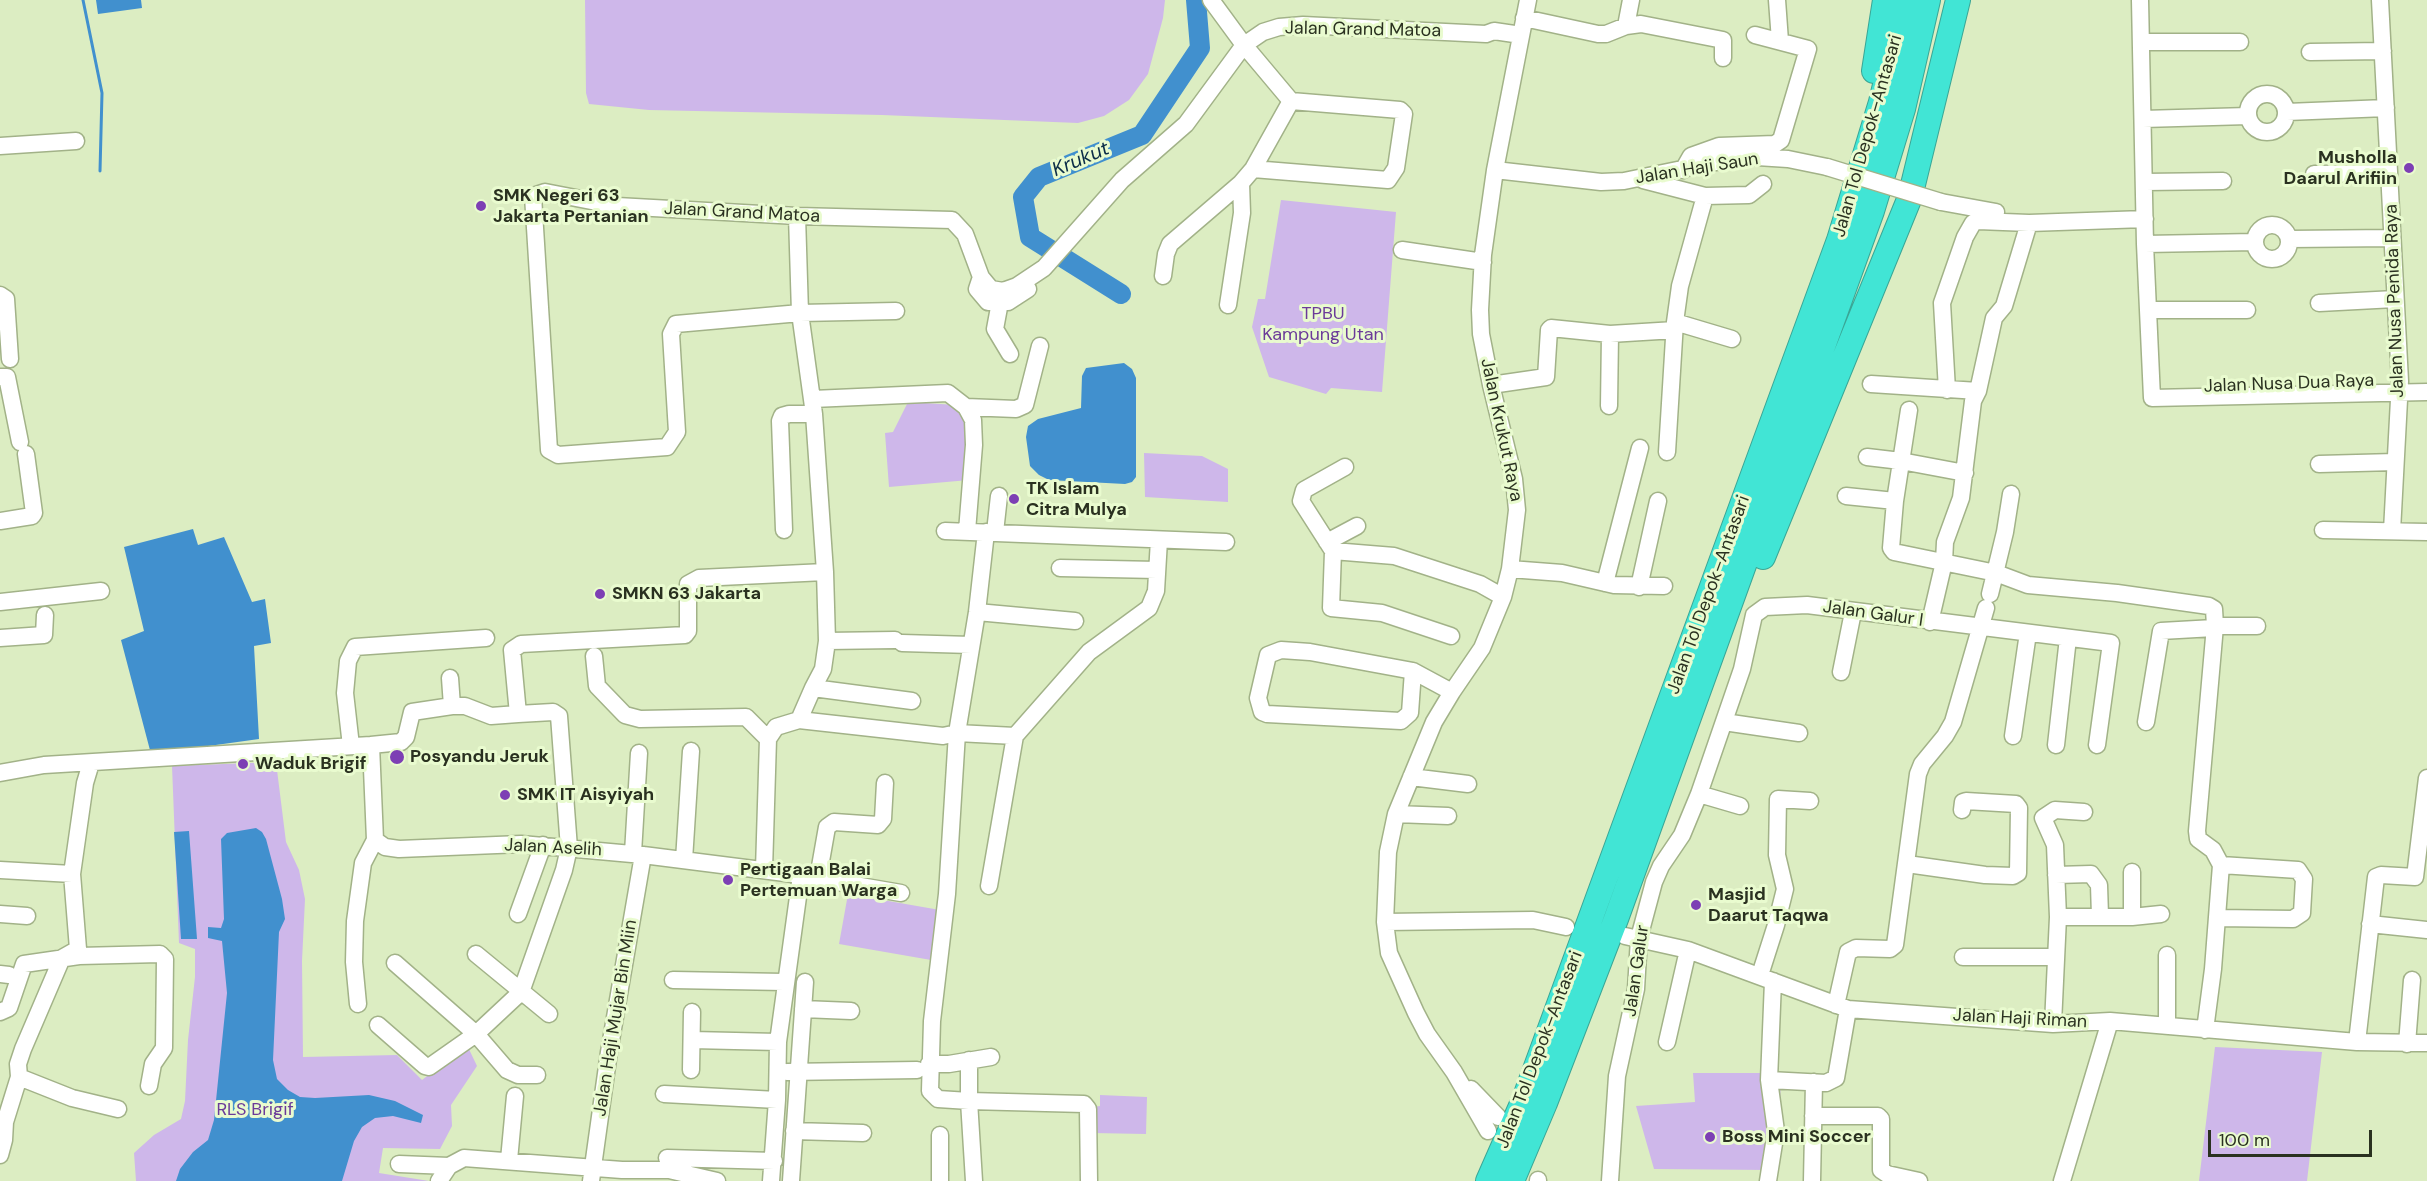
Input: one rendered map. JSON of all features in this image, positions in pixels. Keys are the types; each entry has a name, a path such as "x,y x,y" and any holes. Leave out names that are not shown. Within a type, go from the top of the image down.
{"highway":[{"path":"1866,157 1873,75 1885,0"},
{"name":"Jalan Tol Depok–Antasari","path":"1488,1181 1525,1097 1839,240 1866,157 1905,0"},
{"name":"Jalan Tol Depok–Antasari","path":"1512,1181 1612,930 1872,211 1903,108 1928,0"},
{"path":"1704,673 1755,577 1910,197 1958,0"}],"street":[{"path":"1211,0 1244,45 1291,101 1401,110 1404,114 1396,168 1388,180 1253,169"},
{"name":"Jalan Krukut Raya","path":"1488,1131 1454,1072 1427,1034 1416,1012 1389,953 1385,922 1388,852 1396,814 1434,722 1482,648 1503,597 1510,568 1517,510 1514,479 1491,385 1481,334 1480,310 1483,262 1495,170 1528,0"},
{"path":"1626,26 1631,0"},
{"path":"1777,0 1780,41"},
{"path":"2140,0 2145,244 2149,310 2247,310"},
{"name":"Jalan Nusa Penida Raya","path":"2380,0 2400,387 2392,531"},
{"path":"1524,18 1598,34 1606,34 1626,26 1641,24 1723,40 1723,58"},
{"name":"Jalan Grand Matoa","path":"896,311 800,313 676,324 671,334 677,432 667,447 558,455 549,450 533,196 545,192 617,206 797,216 952,220 965,234 981,277 991,289 1003,291 1017,286 1044,268 1122,180 1186,124 1244,45 1263,32 1280,27 1303,25 1485,34 1494,31 1520,40"},
{"path":"1683,170 1691,156 1719,146 1774,144 1781,140 1808,49 1755,35"},
{"path":"2141,42 2240,42"},
{"path":"2310,52 2383,51"},
{"path":"2262,94 2276,95 2281,99 2287,112 2279,128 2269,132 2258,129 2248,116 2251,102 2262,94"},
{"path":"1163,276 1170,244 1241,183 1253,169 1291,101"},
{"path":"2287,112 2386,108"},
{"path":"2143,119 2248,116"},
{"path":"0,146 76,141"},
{"name":"Jalan Haji Saun","path":"1495,170 1601,182 1638,178 1721,161 1757,157 1788,159 1827,167 1941,202 1982,211 2015,214 2145,214"},
{"path":"2314,174 2389,173"},
{"path":"1638,178 1706,196 1749,195 1763,184"},
{"path":"2145,182 2223,181"},
{"path":"1228,305 1242,213 1241,183"},
{"path":"1667,452 1675,326 1680,285 1706,196"},
{"path":"1947,390 1942,303 1969,227 1978,221 2029,223 2145,214"},
{"path":"797,216 800,313 810,395 814,407 825,572 827,642 823,669 799,720"},
{"path":"1930,622 1944,562 1945,542 1960,502 1973,401 1978,391 1994,318 2004,306 2029,223"},
{"path":"2271,225 2285,230 2289,240 2287,251 2282,256 2270,259 2260,253 2255,242 2258,232 2271,225"},
{"path":"2289,240 2392,238"},
{"path":"2145,244 2255,242"},
{"path":"1402,250 1483,262"},
{"path":"981,277 977,289 988,302 1008,302 1030,288 1044,268"},
{"path":"0,295 6,299 10,359"},
{"path":"2319,303 2395,298"},
{"path":"1000,302 995,329 1010,354"},
{"name":"Jalan Nusa Dua Raya","path":"2149,310 2152,393 2400,387 2427,381"},
{"path":"1491,385 1546,377 1549,329 1610,334 1675,326 1732,339"},
{"path":"1609,406 1610,334"},
{"path":"966,407 1016,409 1025,405 1040,346"},
{"path":"0,377 7,377 23,448 34,513 32,516 0,521"},
{"path":"1871,384 1978,391"},
{"name":"Jalan Nusa Dua Raya","path":"2400,387 2427,392"},
{"path":"784,530 780,421 782,416 814,407 948,393 966,407 973,420 974,445 967,531"},
{"path":"1910,410 1895,501 1892,551 1996,573 2028,585 2117,593 2209,606 2215,614 2197,831 2198,838 2212,850 2221,865 2205,1030"},
{"path":"1605,583 1640,448"},
{"path":"1867,457 1965,473"},
{"path":"2319,464 2395,462"},
{"path":"1345,467 1304,490 1301,501 1330,546 1330,608 1382,613 1451,636"},
{"path":"1769,1080 1826,1083 1836,1078 1848,952 1856,948 1890,949 1894,945 1918,774 1922,764 1945,736 1953,722 1996,573 2011,494"},
{"path":"1846,495 1895,501"},
{"path":"999,496 990,532 957,733 948,882 925,1068 930,1091 938,1099 1086,1105 1088,1108 1089,1181"},
{"path":"1638,586 1658,501"},
{"path":"1330,546 1357,526"},
{"path":"2323,530 2427,532"},
{"path":"945,531 1226,542"},
{"path":"989,886 1015,736 1089,652 1149,608 1156,591 1159,540"},
{"path":"1330,546 1394,556 1480,584 1503,597"},
{"path":"1060,568 1157,570"},
{"path":"1510,568 1562,573 1605,583 1664,586"},
{"path":"518,714 512,650 521,644 685,634 688,631 688,584 699,578 825,572"},
{"path":"0,602 101,591"},
{"name":"Jalan Galur I","path":"1765,607 1807,605 2111,643 2097,745"},
{"name":"Jalan Galur","path":"1610,1181 1617,1076 1636,989 1632,937 1661,866 1682,835 1699,794 1742,669 1754,615 1765,607"},
{"path":"977,612 1075,621"},
{"path":"1841,672 1852,612"},
{"path":"0,638 44,635 45,615"},
{"path":"2146,722 2161,631 2257,626"},
{"path":"2013,736 2028,633"},
{"path":"351,746 345,693 348,661 356,647 486,638"},
{"path":"2056,745 2068,638"},
{"path":"827,642 971,645"},
{"path":"1413,671 1410,713 1401,721 1267,714 1262,712 1258,698 1268,655 1281,650 1310,652 1413,671 1452,692"},
{"path":"594,656 597,686 625,715 640,719 746,717 768,739"},
{"path":"450,678 452,706"},
{"path":"813,688 912,701"},
{"path":"0,773 44,765 401,742 406,737 412,712 452,706 465,706 490,716 553,712 559,716 569,848 564,870 521,992 476,1034 428,1067 378,1025"},
{"path":"1726,717 1779,719"},
{"path":"1726,717 1799,733"},
{"path":"764,870 768,739 776,727 799,720 943,736 957,733 1015,736"},
{"path":"358,1004 354,962 355,921 363,863 375,840 371,745"},
{"path":"684,860 691,752"},
{"name":"Jalan Haji Mujar Bin Miin","path":"592,1174 638,854 639,753"},
{"path":"0,1155 4,1140 2,1121 19,1077 18,1065 23,1049 62,958 78,949 72,874 85,783 91,763"},
{"path":"1411,777 1468,784"},
{"path":"2357,1042 2376,877 2381,875 2415,877 2427,778"},
{"path":"818,878 826,827 834,822 878,825 883,819 885,783"},
{"path":"1699,794 1740,806"},
{"path":"1768,1181 1776,1131 1769,1080 1767,978 1785,889 1777,855 1778,799 1810,801"},
{"path":"1906,864 1985,875 2013,876 2018,873 2019,808 2016,804 1966,801 1963,802 1962,810"},
{"path":"2052,1024 2058,917 2055,846 2043,818 2055,810 2084,812"},
{"path":"1396,814 1448,816"},
{"name":"Jalan Aselih","path":"375,840 385,847 399,849 521,844 638,854 801,875 901,893"},
{"path":"518,914 543,845"},
{"path":"2217,918 2293,919 2302,913 2304,879 2298,870 2221,865"},
{"path":"0,870 72,874"},
{"path":"2132,872 2132,917"},
{"path":"2056,875 2091,874 2099,885 2100,916"},
{"path":"771,1181 777,1100 777,1042 801,875"},
{"path":"0,914 27,916"},
{"path":"2058,917 2132,917 2161,914"},
{"path":"1385,922 1533,920 1566,927"},
{"path":"2370,924 2427,930"},
{"name":"Jalan Haji Riman","path":"1632,937 1688,950 1842,1007 2052,1024 2110,1022 2357,1042 2427,1043"},
{"path":"1667,1042 1688,950"},
{"path":"0,1012 9,1008 24,964 62,958 160,954 165,959 164,1048 153,1064 149,1086"},
{"path":"476,954 549,1014"},
{"path":"2167,955 2167,1026"},
{"path":"1963,957 2056,957"},
{"path":"395,963 476,1034 507,1070 518,1075 537,1075"},
{"path":"673,980 784,982"},
{"path":"2407,1044 2412,980"},
{"path":"791,1181 805,982"},
{"path":"803,1009 851,1011"},
{"path":"691,1070 692,1012"},
{"path":"2062,1181 2110,1022"},
{"path":"692,1040 777,1042"},
{"path":"777,1072 925,1068 991,1057"},
{"path":"969,1060 974,1181"},
{"name":"Jalan Krukut Raya","path":"1454,1072 1498,1117"},
{"path":"19,1077 72,1098 118,1108"},
{"path":"1812,1181 1814,1082"},
{"path":"664,1094 777,1100"},
{"path":"509,1160 515,1096"},
{"path":"1813,1116 1878,1116 1881,1119 1881,1170 1887,1174 1919,1181"},
{"path":"794,1131 863,1133"},
{"path":"940,1136 940,1181"},
{"path":"399,1164 448,1166 464,1158 509,1160 592,1174 669,1170 717,1181"},
{"path":"667,1158 774,1161"},
{"path":"439,1181 448,1166"}],"green space":[{"path":"585,0 1165,0 1163,18 1148,74 1129,100 1104,116 1078,123 882,115 649,110 589,104 586,93"},
{"name":"TPBU Kampung Utan","path":"1281,200 1396,212 1382,392 1331,388 1326,394 1269,377 1252,327 1258,299 1265,299"},
{"path":"908,402 973,406 969,480 889,487 885,433 893,432"},
{"path":"1144,453 1202,456 1228,469 1228,502 1145,497"},
{"name":"RLS Brigif","path":"276,762 286,842 299,870 305,899 302,961 303,1057 397,1055 422,1080 467,1045 477,1066 451,1105 452,1126 440,1149 383,1148 379,1173 429,1181 136,1181 134,1153 154,1135 181,1119 185,1101 188,1040 195,977 195,949 179,943 172,766"},
{"path":"848,894 940,910 931,960 839,944"},
{"path":"2215,1047 2322,1052 2307,1181 2199,1181"},
{"name":"Boss Mini Soccer","path":"1693,1073 1781,1073 1780,1106 1768,1170 1654,1169 1636,1106 1695,1102"},
{"path":"1100,1095 1147,1097 1146,1134 1092,1133 1093,1107 1100,1106"}],"water":[{"path":"96,0 141,0 142,8 98,14"},
{"path":"1124,363 1132,369 1136,378 1136,477 1132,482 1125,484 1049,480 1039,475 1030,466 1026,437 1028,426 1038,419 1081,408 1082,376 1086,368"},
{"path":"193,529 198,545 224,537 252,602 265,599 271,643 254,646 259,739 151,754 121,640 144,631 124,547"},
{"name":"Waduk Brigif","path":"256,828 266,839 285,919 279,932 273,1060 277,1079 288,1090 300,1097 369,1095 395,1101 423,1115 421,1123 393,1116 375,1118 362,1127 354,1141 342,1181 176,1181 180,1169 193,1152 208,1140 214,1120 227,993 222,941 208,938 208,927 221,928 224,919 221,839 227,833"},
{"path":"189,831 197,939 181,939 174,832"}],"waterway":[{"path":"83,0 102,93 100,171"},
{"name":"Krukut","path":"1121,294 1030,237 1023,197 1039,177 1142,135 1200,48 1196,0"}],"place":[{"name":"Musholla Daarul Arifiin","path":"2409,168"},
{"name":"SMK Negeri 63 Jakarta Pertanian","path":"481,206"},
{"name":"TK Islam Citra Mulya","path":"1014,499"},
{"name":"SMKN 63 Jakarta","path":"600,594"},
{"name":"Posyandu Jeruk","path":"397,757"},
{"name":"Waduk Brigif","path":"243,764"},
{"name":"SMK IT Aisyiyah","path":"505,795"},
{"name":"Pertigaan Balai Pertemuan Warga","path":"728,880"},
{"name":"Masjid Daarut Taqwa","path":"1696,905"},
{"name":"Boss Mini Soccer","path":"1710,1137"}]}
